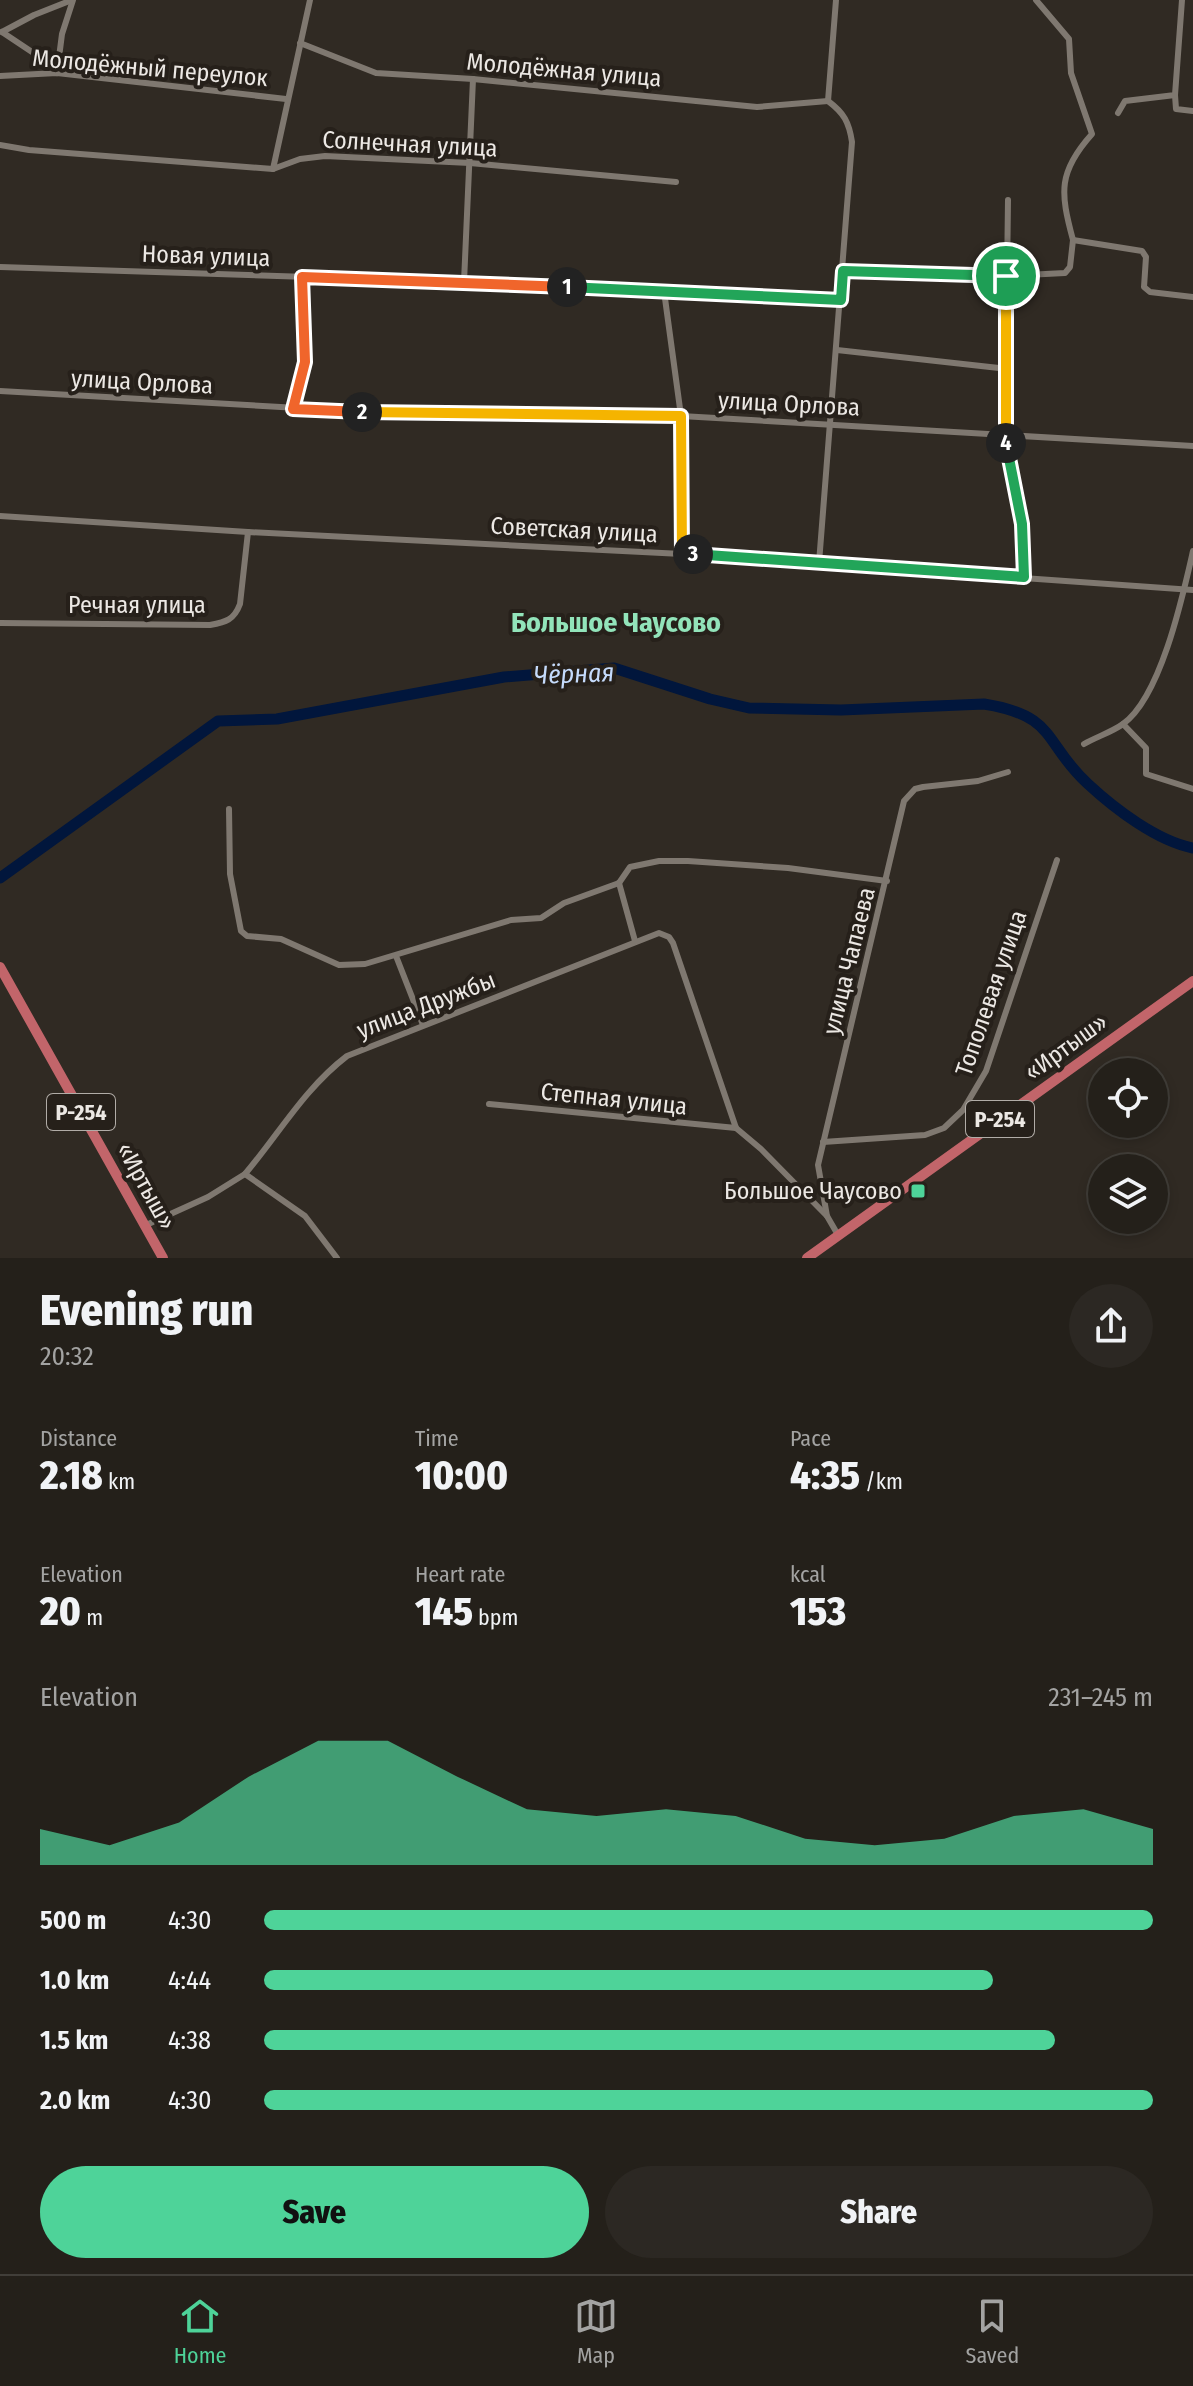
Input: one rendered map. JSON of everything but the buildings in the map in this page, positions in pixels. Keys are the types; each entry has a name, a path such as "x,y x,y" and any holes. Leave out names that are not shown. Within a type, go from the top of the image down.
{"highway":[{"name":"«Иртыш»","path":"0,967 163,1258"},
{"name":"«Иртыш»","path":"807,1258 1193,981"}],"street":[{"path":"57,73 47,62 1,32 72,0"},
{"path":"57,73 62,34 72,0"},
{"path":"273,169 310,0"},
{"path":"819,563 852,142 844,113 828,101 836,0"},
{"path":"843,271 1006,276 1065,273 1070,267 1073,240 1064,208 1064,174 1074,154 1092,134 1071,73 1069,39 1036,0"},
{"path":"1182,0 1176,109 1193,111"},
{"name":"Молодёжная улица","path":"300,43 376,73 473,79 757,107 828,101"},
{"name":"Молодёжный переулок","path":"0,76 57,73 286,99"},
{"path":"464,282 473,79"},
{"path":"1118,113 1125,101 1175,95"},
{"name":"Солнечная улица","path":"0,145 273,169 313,156 470,163 676,182"},
{"path":"1008,200 1005,436 1022,524 1024,577"},
{"path":"1073,240 1142,251 1146,257 1144,287 1150,292 1193,297"},
{"name":"Новая улица","path":"0,267 464,282 841,300"},
{"path":"293,409 305,362 302,277"},
{"path":"664,291 681,416 682,554"},
{"path":"837,350 1008,369"},
{"name":"улица Орлова","path":"0,391 402,414 681,416 1193,446"},
{"name":"Советская улица","path":"0,516 682,554 1193,590"},
{"name":"Речная улица","path":"0,623 210,625 227,621 236,615 240,604 248,532"},
{"path":"1084,744 1123,724 1137,709 1158,672 1193,551"},
{"path":"1123,724 1146,748 1146,774 1193,789"},
{"name":"улица Чапаева","path":"838,1235 827,1216 817,1176 904,801 923,787 978,781 1008,772"},
{"path":"229,809 230,874 241,931 247,936 281,939 339,965 365,964 511,920 541,918 564,903 619,883 630,867 659,861 788,868 887,881"},
{"name":"Тополевая улица","path":"823,1142 913,1137 944,1128 963,1110 986,1071 1057,860"},
{"path":"619,883 635,941"},
{"name":"улица Дружбы","path":"245,1174 291,1112 336,1065 357,1051 651,934 664,934 673,943 736,1128"},
{"path":"396,956 423,1025"},
{"name":"Степная улица","path":"489,1104 736,1128"},
{"path":"736,1128 827,1216"},
{"path":"144,1226 208,1197 245,1174 305,1216 337,1258"}],"waterway":[{"name":"Чёрная","path":"0,878 218,721 277,719 504,677 614,668 710,699 749,708 841,710 984,704 1008,709 1038,724 1074,769 1124,813 1165,839 1193,848"}],"place":[{"name":"Большое Чаусово","path":"918,1191"}],"district":[{"name":"Большое Чаусово","path":"616,622"}],"route":[{"path":"843,271 1006,276 1008,369 1005,436 1022,524 1024,577 682,554 681,416 293,409 305,362 302,277 841,300 843,271"}]}
